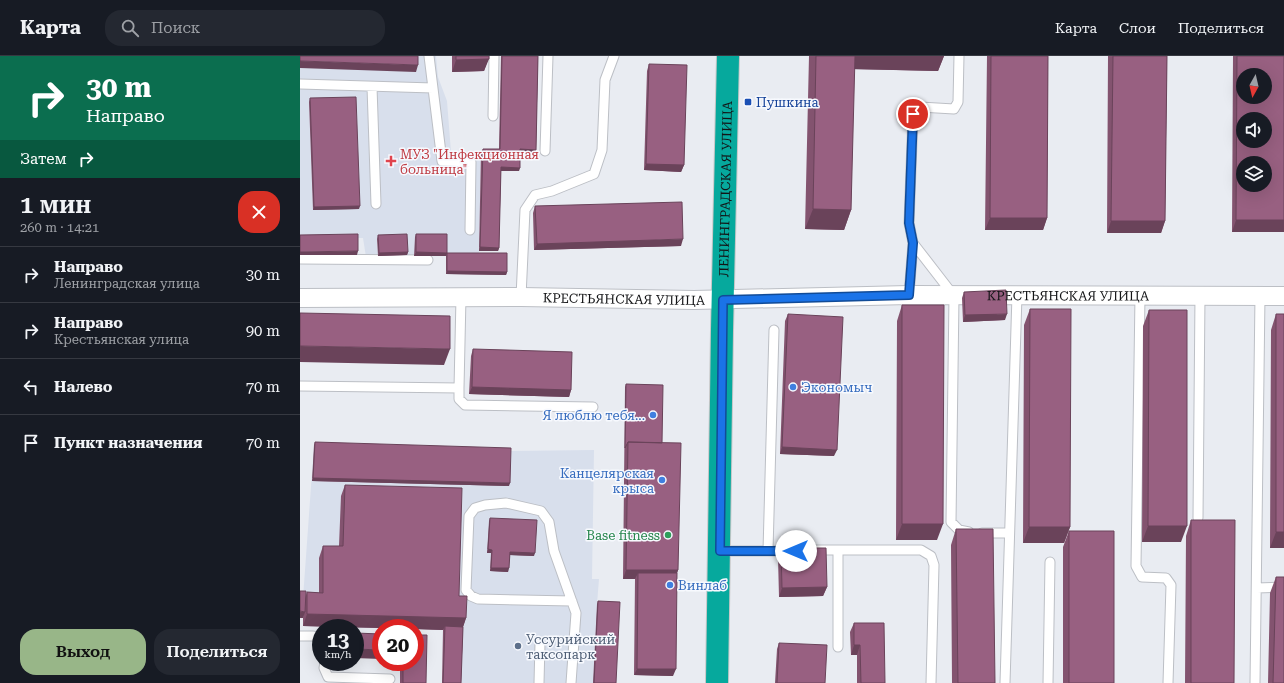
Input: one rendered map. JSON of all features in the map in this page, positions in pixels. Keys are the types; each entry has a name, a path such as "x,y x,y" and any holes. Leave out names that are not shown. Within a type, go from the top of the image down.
{"highway":[{"name":"ЛЕНИНГРАДСКАЯ УЛИЦА","path":"717,683 728,56"}],"street":[{"name":"КРЕСТЬЯНСКАЯ УЛИЦА","path":"300,298 521,297 723,300 909,295 1284,296"}],"lane":[{"path":"429,56 442,161 471,162 470,230"},
{"path":"492,116 494,56"},
{"path":"545,151 548,56"},
{"path":"521,297 525,210 535,195 552,191 594,174 602,150 605,80 614,56"},
{"path":"909,295 913,243 909,223 913,114 920,107 954,109 958,102 960,56"},
{"path":"300,84 433,88"},
{"path":"372,87 376,204"},
{"path":"913,243 954,296 951,522 959,530 971,532 1009,533"},
{"path":"300,259 428,260"},
{"path":"1005,683 1017,295"},
{"path":"1140,296 1136,566 1142,577 1166,578 1171,585 1168,683"},
{"path":"1198,518 1200,296"},
{"path":"1255,683 1260,296"},
{"path":"461,297 459,399 465,405 593,408"},
{"path":"768,551 774,330"},
{"path":"300,386 459,388"},
{"path":"571,683 576,613 572,601 554,551 549,522 541,512 506,503 485,505 475,508 469,516 466,590 471,596 478,599 572,601"},
{"path":"838,550 838,647"},
{"path":"720,551 921,550 931,556 934,565 931,683"},
{"path":"1048,683 1050,562"},
{"path":"1257,588 1284,587"},
{"path":"300,636 312,636"},
{"path":"539,683 540,643"},
{"path":"325,671 328,677 390,679"}],"shaded area":[{"name":"МУЗ \"Инфекционная больница\"","path":"300,56 436,56 438,77 447,101 451,152 481,152 479,256 407,255 406,237 377,239 378,256 366,257 363,238 300,238"},
{"path":"314,445 510,451 594,450 592,579 599,579 597,604 619,605 615,683 460,683 461,630 424,629 424,619 372,619 372,628 364,628 364,619 312,619 312,626 303,626 303,618 300,618 300,598 303,598"}],"building":[{"path":"300,56 418,56 418,65 300,61"},
{"path":"456,56 489,56 489,59 456,60"},
{"path":"502,56 538,56 536,150 520,149 520,168 501,167 499,248 480,247 483,149 500,149"},
{"path":"816,56 855,56 851,210 813,209"},
{"path":"991,56 1048,56 1047,218 990,218"},
{"path":"1113,56 1167,56 1165,221 1111,221"},
{"path":"1237,56 1284,56 1284,220 1236,220 1236,192 1272,192 1272,156 1236,156 1236,148 1272,148 1272,112 1237,112 1237,104 1272,104 1272,68 1237,68"},
{"path":"649,64 687,65 684,165 646,164"},
{"path":"356,97 360,206 314,207 310,98"},
{"path":"682,202 683,239 537,244 535,206"},
{"path":"358,234 358,251 300,252 300,235"},
{"path":"407,234 408,252 379,253 378,235"},
{"path":"416,234 447,234 447,253 416,252"},
{"path":"447,253 507,253 507,272 447,271"},
{"path":"1006,290 1007,314 965,315 964,292"},
{"path":"902,305 944,305 943,524 902,524"},
{"path":"1030,309 1071,309 1070,527 1029,527"},
{"path":"1149,310 1187,310 1187,526 1148,526"},
{"path":"300,313 450,316 450,349 300,346"},
{"path":"788,314 843,317 837,450 782,447"},
{"path":"1276,314 1284,314 1284,532 1276,532"},
{"path":"473,349 572,352 571,390 472,387"},
{"path":"626,384 663,385 662,443 628,442 625,448"},
{"path":"315,442 511,448 510,483 313,478"},
{"path":"628,442 681,443 678,570 626,570"},
{"path":"345,485 462,488 459,596 467,596 466,618 307,614 307,592 323,593 323,546 343,546"},
{"path":"490,518 537,520 535,553 510,552 509,568 491,568 492,550 488,549"},
{"path":"1191,520 1235,520 1234,683 1191,683"},
{"path":"956,529 993,529 995,683 958,683"},
{"path":"1069,531 1114,531 1114,683 1069,683"},
{"path":"781,548 826,548 827,587 782,588"},
{"path":"638,573 677,573 676,669 637,669"},
{"path":"1276,577 1284,577 1284,683 1273,683"},
{"path":"300,591 306,591 305,612 300,611"},
{"path":"598,601 620,602 616,683 594,683"},
{"path":"854,623 884,623 885,683 861,683 860,645 854,645"},
{"path":"445,626 463,627 461,683 443,683"},
{"path":"364,633 372,634 372,650 364,649"},
{"path":"424,635 427,635 426,683 403,683 403,671 424,671"},
{"path":"779,643 827,645 825,683 777,683"}],"place":[{"name":"Пушкина","path":"748,102"},
{"name":"МУЗ \"Инфекционная больница\"","path":"391,161"},
{"name":"Экономыч","path":"793,387"},
{"name":"Я люблю тебя...","path":"653,415"},
{"name":"Канцелярская крыса","path":"662,480"},
{"name":"Base fitness","path":"668,535"},
{"name":"Винлаб","path":"670,585"},
{"name":"Уссурийский таксопарк","path":"518,646"}],"route":[{"path":"796,551 720,551 723,300 909,295 913,243 909,223 913,114"}]}
